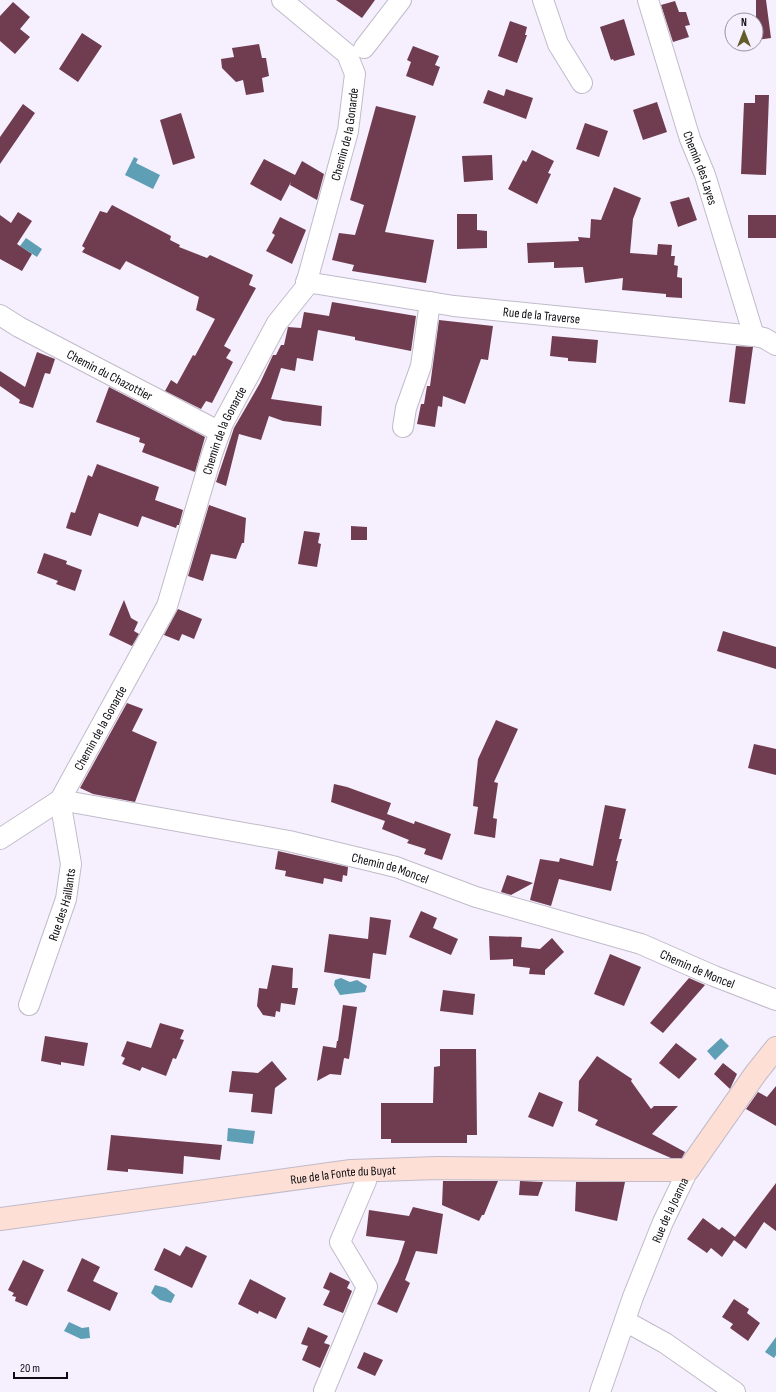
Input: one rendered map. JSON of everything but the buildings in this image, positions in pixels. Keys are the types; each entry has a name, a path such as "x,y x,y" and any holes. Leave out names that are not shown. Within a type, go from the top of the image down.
{"street":[{"path":"282,0 356,51 401,0"},
{"path":"543,0 558,44 582,83"},
{"name":"Chemin des Layes","path":"648,0 690,139 705,175 754,336"},
{"name":"Chemin de la Gonarde","path":"60,800 167,606 223,423 277,323 305,288 348,131 355,74 356,51"},
{"name":"Rue de la Traverse","path":"306,282 454,306 754,336 764,338 776,345"},
{"path":"403,426 406,408 421,366 430,302"},
{"name":"Chemin du Chazottier","path":"0,315 19,327 220,432"},
{"path":"0,839 60,800"},
{"name":"Chemin de Moncel","path":"60,800 289,841 396,867 476,897 642,944 714,976 776,1000"},
{"name":"Rue des Haillants","path":"29,1006 66,900 71,864 60,800"},
{"name":"Rue de la Joanna","path":"600,1392 625,1321 663,1222 688,1170 756,1073 776,1048"},
{"name":"Rue de la Fonte du Buyat","path":"0,1219 367,1170 437,1168 688,1170"},
{"path":"324,1391 367,1287 340,1242 366,1181 367,1170"},
{"path":"625,1321 665,1343 735,1392"}],"water":[{"path":"134,157 138,159 136,163 160,175 153,189 125,175"},
{"path":"26,238 42,249 37,257 20,246"},
{"path":"341,978 350,982 357,980 367,986 365,992 340,995 334,985 335,980"},
{"path":"721,1038 729,1046 715,1060 707,1051"},
{"path":"228,1128 255,1131 253,1144 227,1141"},
{"path":"155,1285 166,1288 175,1295 171,1303 160,1300 151,1293"},
{"path":"69,1322 82,1328 89,1327 90,1338 81,1339 64,1331"},
{"path":"776,1337 776,1355 774,1358 765,1352"}]}
